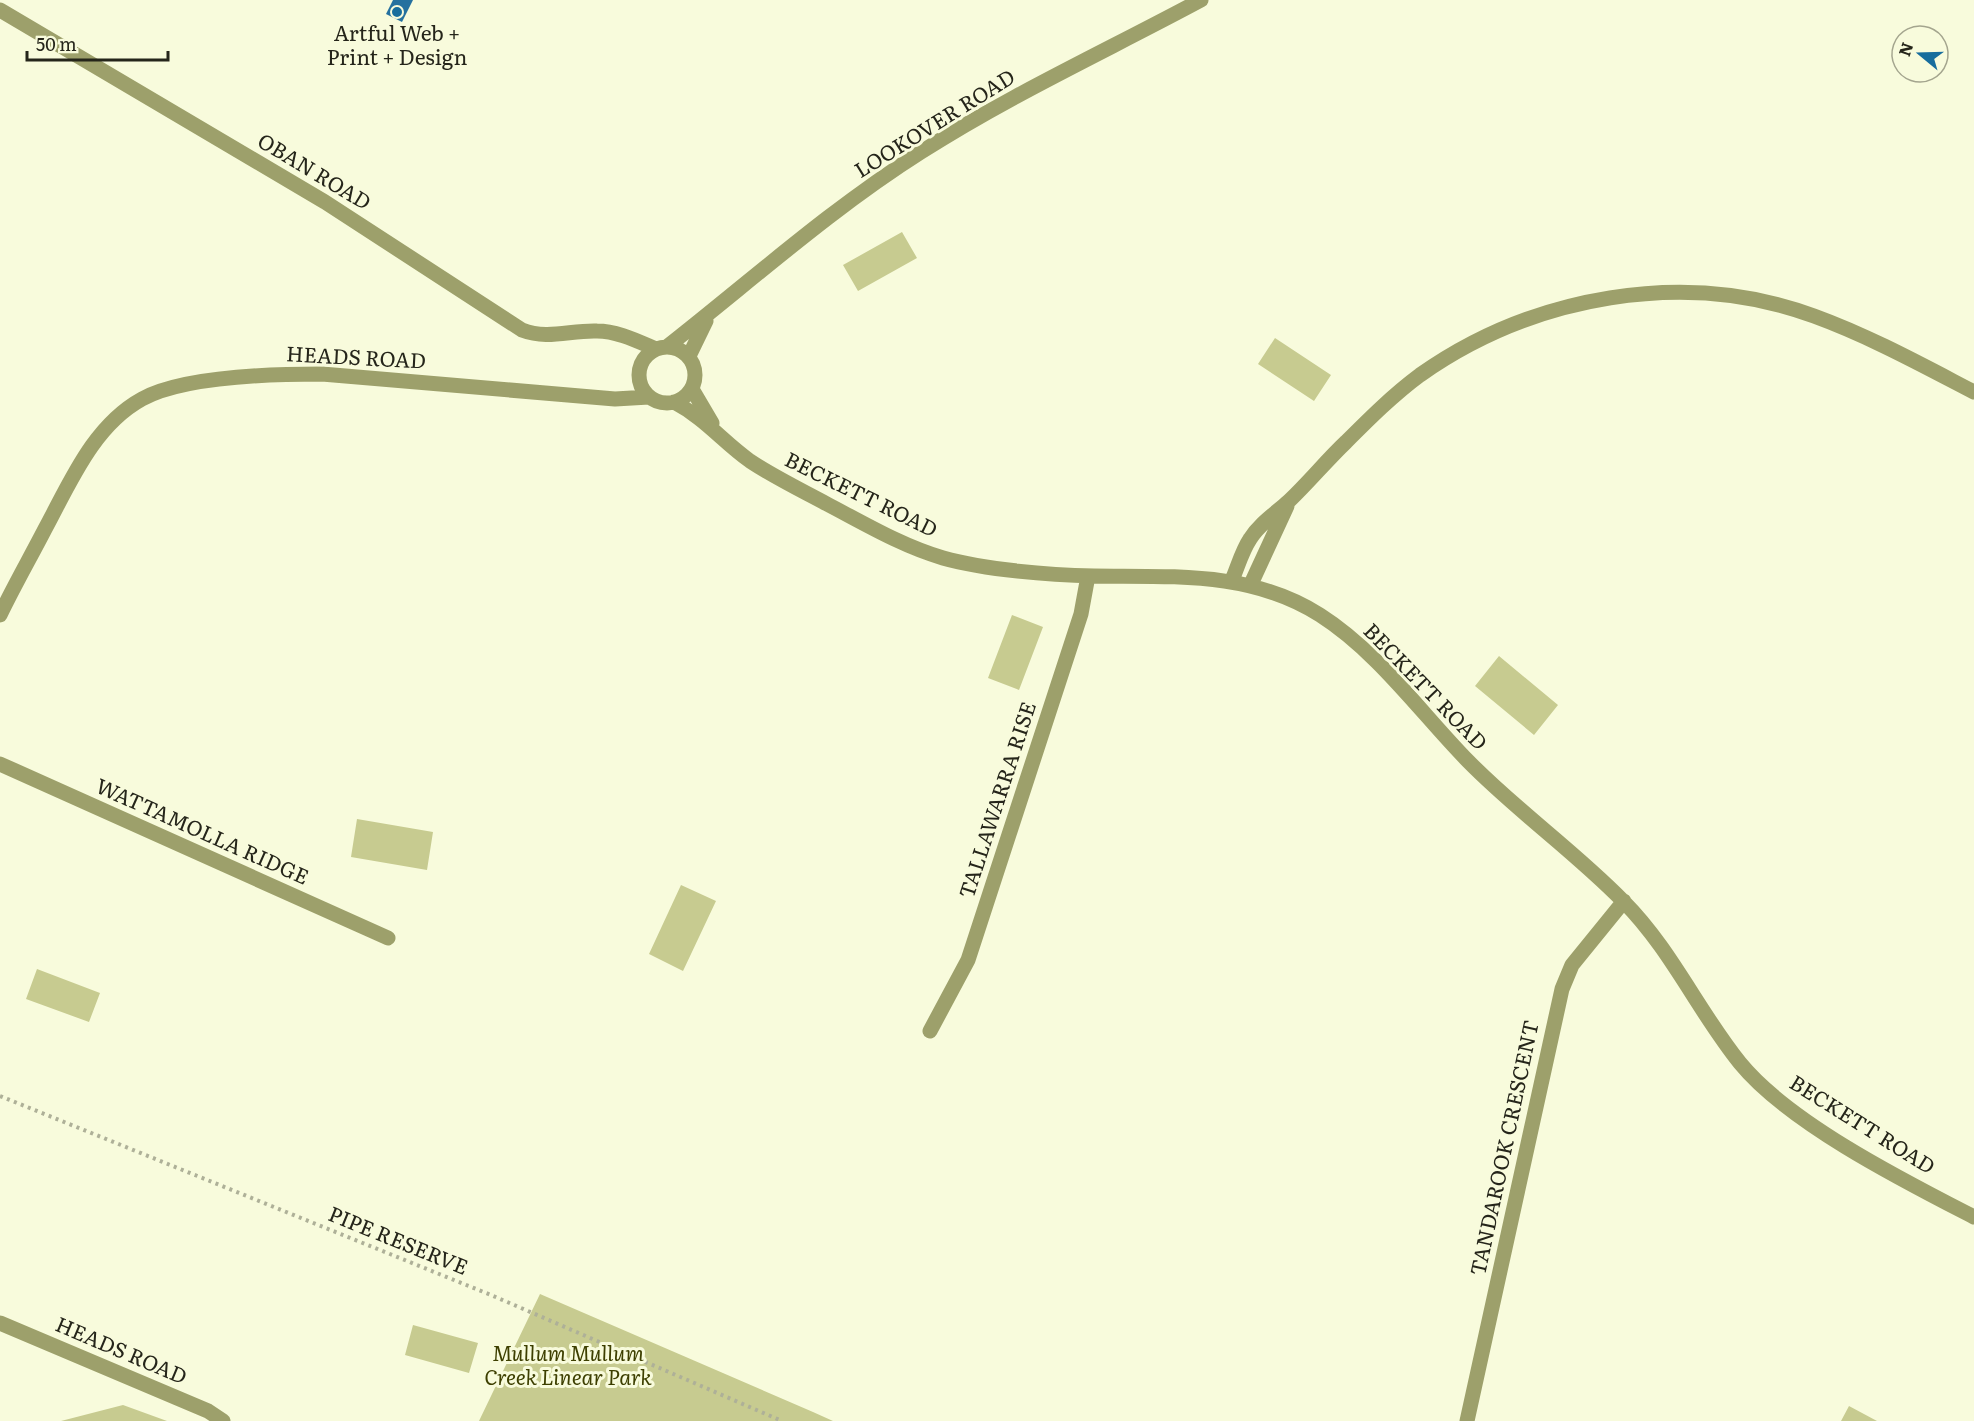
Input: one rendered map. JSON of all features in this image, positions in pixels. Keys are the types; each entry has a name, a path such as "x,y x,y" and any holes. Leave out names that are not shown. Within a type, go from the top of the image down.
{"street":[{"name":"LOOKOVER ROAD","path":"662,347 710,313 788,247 919,153 1008,101 1201,0"},
{"name":"OBAN ROAD","path":"0,10 325,202 522,330 537,335 598,331 662,347"},
{"path":"1232,580 1251,537 1393,397 1447,358 1516,323 1560,309 1605,299 1677,292 1769,303 1812,315 1854,332 1974,392"},
{"name":"LOOKOVER ROAD","path":"689,356 710,313"},
{"path":"612,333 630,347 640,367 643,390 661,403 674,402 692,389 696,372 689,356 676,347 662,347 640,367 615,399"},
{"name":"HEADS ROAD","path":"0,615 86,454 126,410 143,399 165,390 189,384 283,374 322,374 615,399 650,397"},
{"name":"BECKETT ROAD","path":"692,389 716,429"},
{"name":"BECKETT ROAD","path":"674,402 716,429 747,459 774,476 912,548 947,559 1051,574 1232,580 1251,584 1299,603 1338,627 1383,670 1494,788 1624,901 1670,957 1730,1049 1763,1086 1842,1143 1974,1217"},
{"path":"1251,584 1290,500"},
{"name":"TALLAWARRA RISE","path":"930,1031 968,960 1081,614 1088,576"},
{"name":"WATTAMOLLA RIDGE","path":"0,764 388,938"},
{"name":"TANDAROOK CRESCENT","path":"1467,1421 1564,983 1580,954 1624,901"},
{"name":"HEADS ROAD","path":"0,1323 208,1411 223,1421"}],"path":[{"name":"PIPE RESERVE","path":"0,1096 491,1295 782,1421"}],"green space":[{"path":"902,232 917,258 858,291 843,265"},
{"path":"1275,338 1331,375 1314,401 1258,364"},
{"path":"1012,615 1043,627 1019,690 988,678"},
{"path":"1499,656 1558,705 1534,735 1475,686"},
{"path":"357,819 433,832 427,870 351,857"},
{"path":"681,885 716,901 683,971 649,954"},
{"path":"37,969 100,993 89,1022 26,999"},
{"name":"Mullum Mullum Creek Linear Park","path":"540,1294 813,1412 833,1421 479,1421"},
{"path":"413,1325 478,1343 469,1373 405,1355"},
{"path":"123,1405 167,1421 61,1421"},
{"path":"1849,1406 1877,1421 1841,1421"}],"building":[{"name":"Artful Web + Print + Design","path":"393,0 413,0 402,22 386,14"}],"place":[{"name":"Artful Web + Print + Design","path":"397,12"}]}
